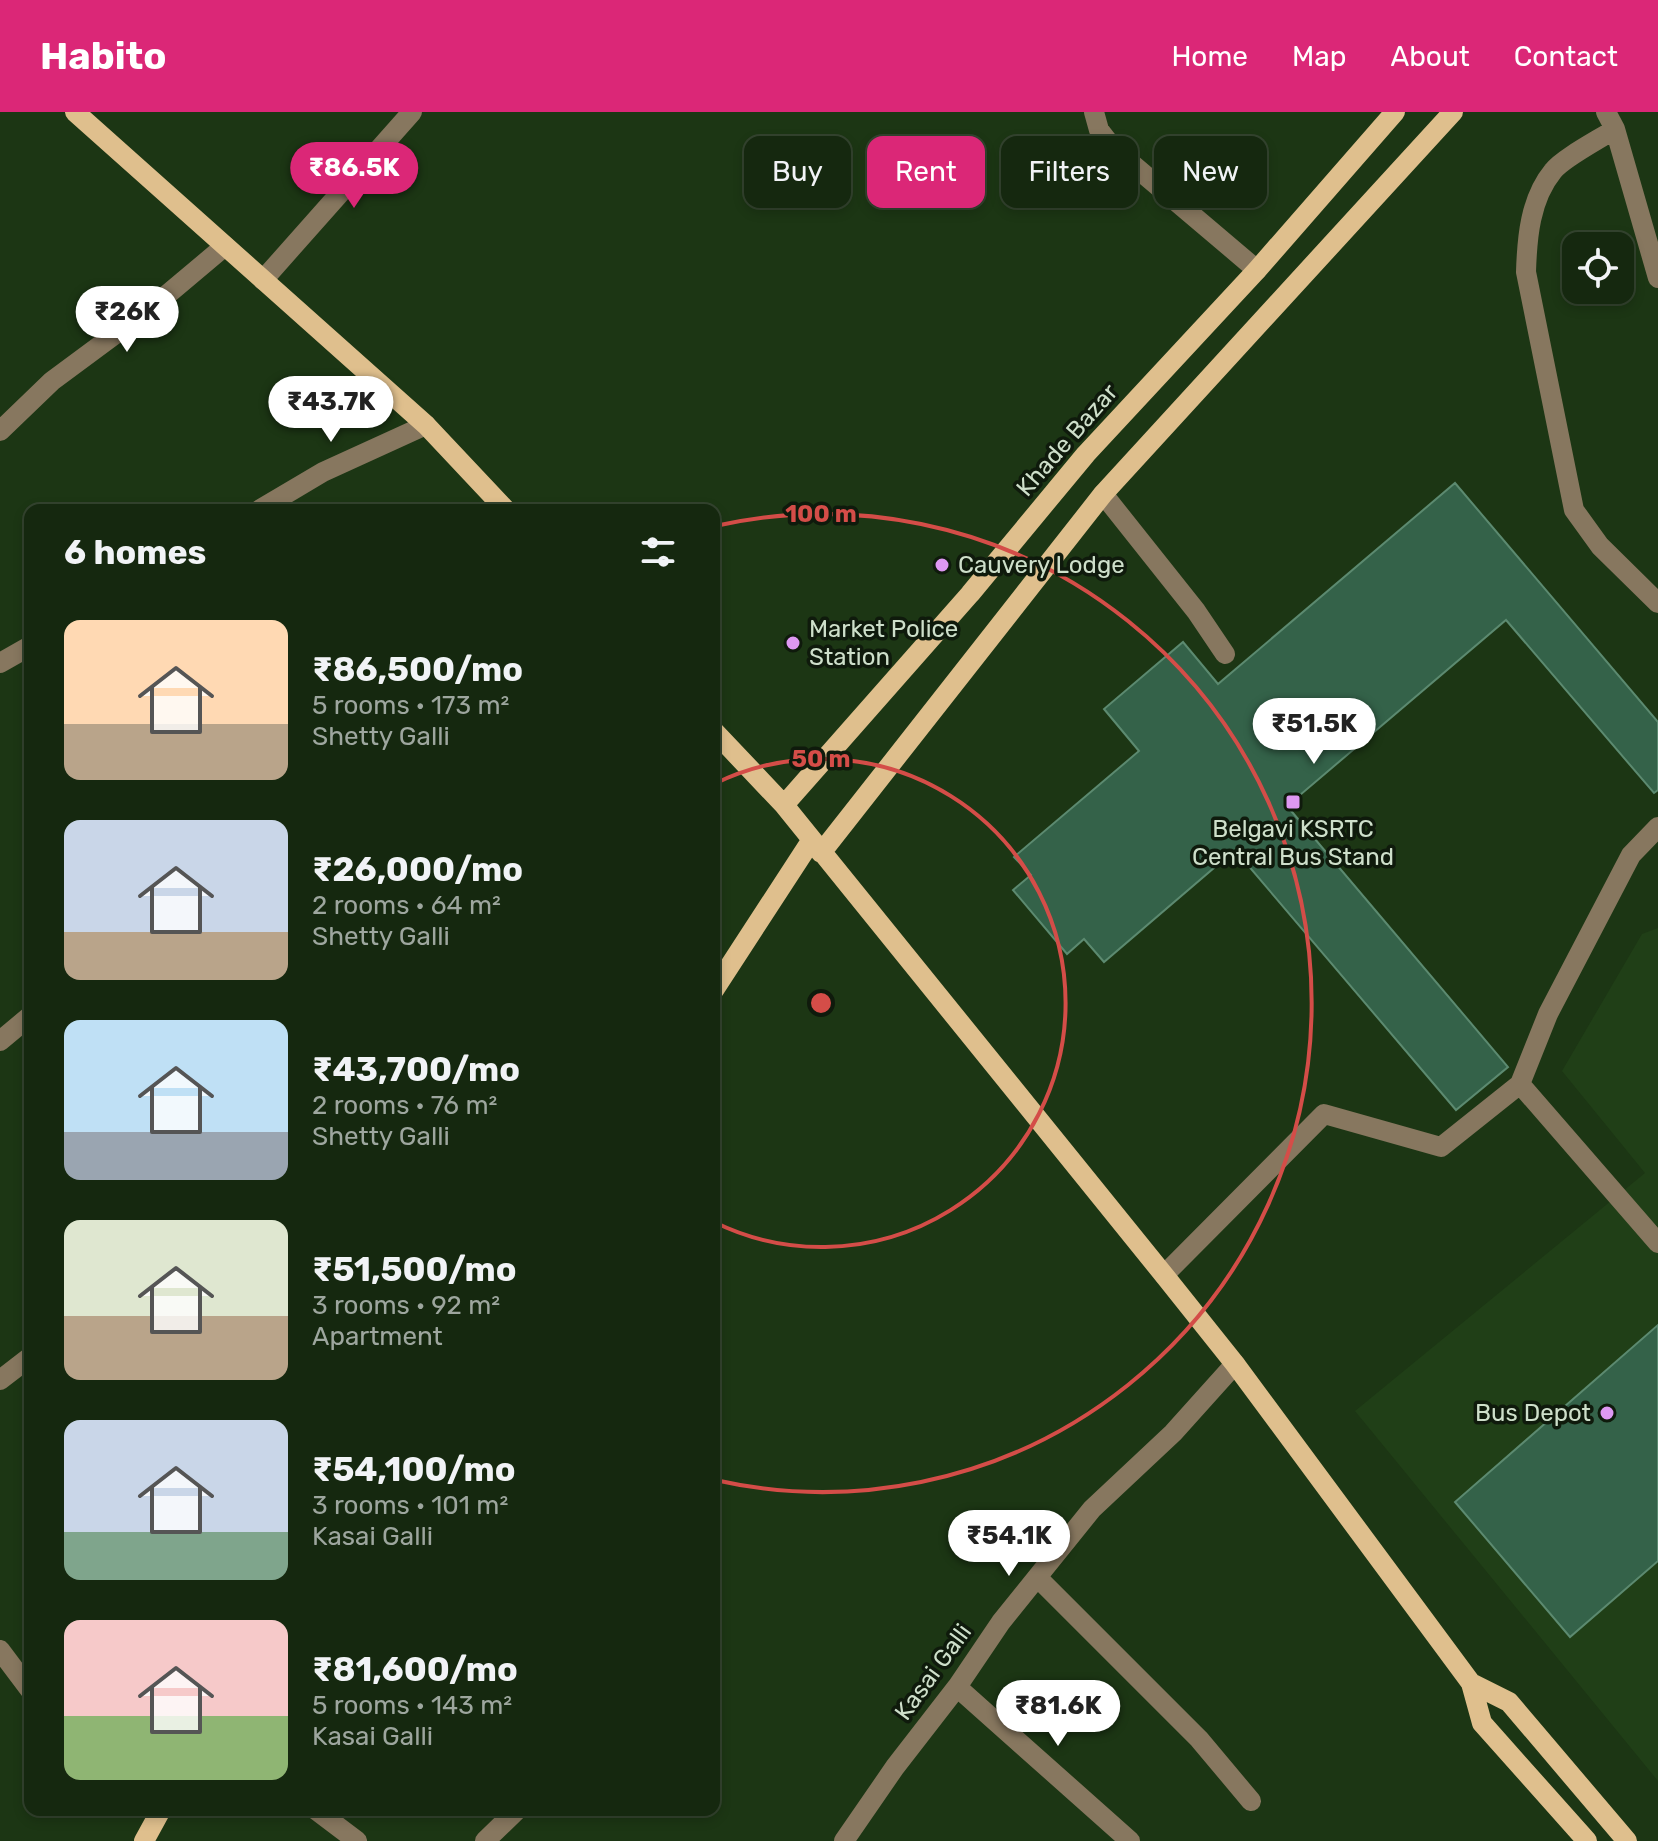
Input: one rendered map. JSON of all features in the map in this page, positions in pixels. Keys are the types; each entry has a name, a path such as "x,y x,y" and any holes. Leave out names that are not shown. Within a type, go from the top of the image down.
{"main road":[{"path":"75,112 426,425 500,504"},
{"name":"Khade Bazar","path":"784,805 970,594 1086,454 1257,270 1395,112"},
{"path":"720,982 816,847 1103,494 1453,112"},
{"path":"720,737 784,805 1235,1364 1471,1683 1482,1723 1587,1841"},
{"path":"1471,1683 1509,1702 1627,1841"},
{"path":"144,1841 154,1816"}],"street":[{"path":"263,280 412,112"},
{"path":"1094,112 1099,130 1113,148 1257,270"},
{"path":"1658,278 1610,120 1553,170 1537,200 1527,233 1526,272 1574,510 1600,546 1658,603"},
{"path":"0,431 52,381 156,304 225,246"},
{"path":"269,504 323,472 426,425"},
{"path":"1103,494 1196,611 1225,654"},
{"path":"0,663 24,649"},
{"path":"1164,1275 1324,1114 1441,1147 1520,1084 1548,1014 1631,855 1658,827"},
{"path":"0,1041 24,1021"},
{"path":"1520,1084 1658,1243"},
{"path":"0,1380 24,1362"},
{"name":"Kasai Galli","path":"844,1841 1001,1622 1092,1509 1173,1433 1235,1364"},
{"path":"1038,1578 1199,1739 1251,1801"},
{"path":"0,1650 24,1682"},
{"path":"957,1687 1130,1841"},
{"path":"324,1816 357,1841"},
{"path":"485,1841 511,1816"}],"shaded area":[{"path":"1658,928 1658,1781 1355,1411 1645,1173 1562,1071 1642,934"}],"building":[{"path":"1455,483 1658,722 1658,790 1654,793 1506,620 1287,806 1508,1067 1456,1110 1235,850 1104,962 1084,939 1067,954 1013,890 1031,875 1014,857 1139,751 1104,709 1183,642 1218,684"},
{"name":"Bus Depot","path":"1658,1325 1658,1561 1570,1637 1455,1502"}],"place":[{"name":"Cauvery Lodge","path":"942,565"},
{"name":"Market Police Station","path":"793,643"},
{"name":"Belgavi KSRTC Central Bus Stand","path":"1293,802"},
{"name":"Bus Depot","path":"1607,1413"}]}
